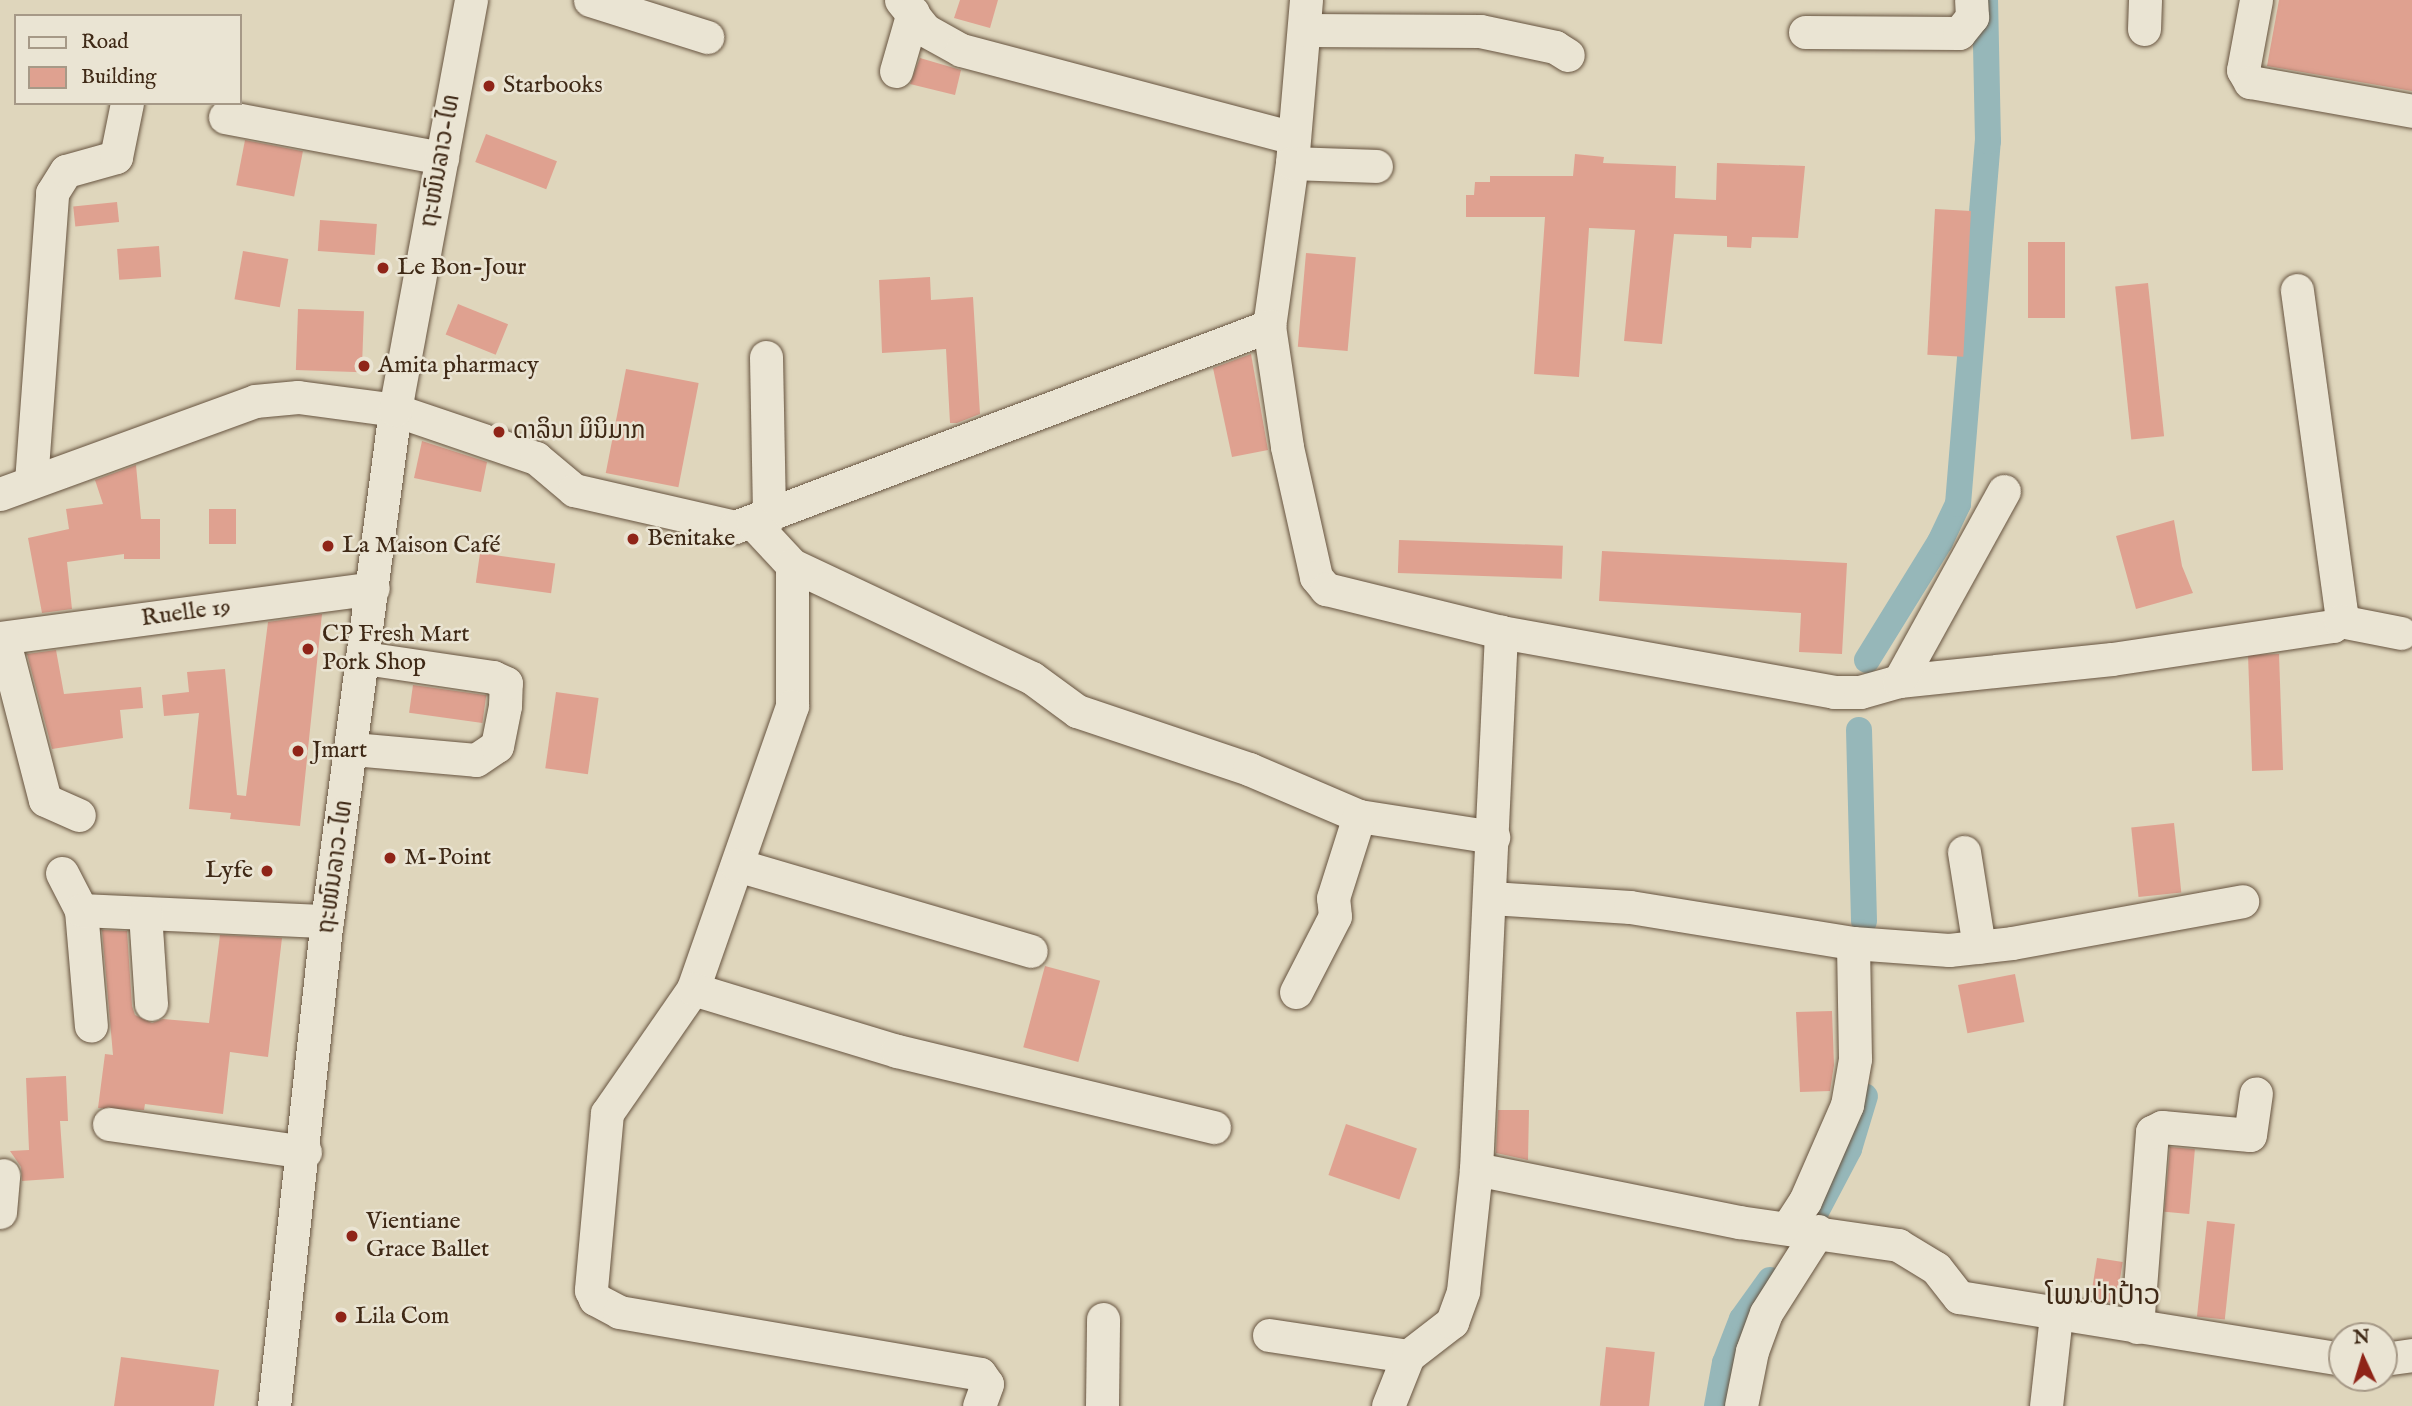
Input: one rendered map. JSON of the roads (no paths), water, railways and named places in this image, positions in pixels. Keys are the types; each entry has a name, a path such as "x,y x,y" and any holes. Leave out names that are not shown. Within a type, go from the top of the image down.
{"street":[{"name":"ຖະໜົນລາວ-ໄທ","path":"274,1406 305,1152 327,921 353,749 396,410 471,0"},
{"path":"590,0 707,37"},
{"path":"1805,32 1959,33 1972,18 1971,0"},
{"path":"2256,0 2244,70 2250,82 2412,111"},
{"path":"896,71 907,6"},
{"path":"907,6 925,30 961,50 1293,151 1376,166"},
{"path":"1568,55 1555,47 1480,31 1306,15 1293,151 1269,326 1287,447 1318,585 1501,632 1834,692 1860,692 1899,681 2112,659 2333,626 2340,621 2402,633"},
{"path":"31,482 52,193 66,171 116,157 127,105"},
{"path":"225,117 442,158"},
{"path":"2297,290 2340,621"},
{"path":"0,494 255,401 298,397 396,410 536,458 574,490 735,527 761,520 1269,326"},
{"path":"766,358 761,520 792,565 1032,678 1077,711 1249,769 1359,816 1493,836"},
{"path":"1899,681 2004,491"},
{"path":"792,565 792,706 694,989 607,1113 589,1277 595,1299 619,1312 980,1374 987,1384 979,1406"},
{"name":"Ruelle 19","path":"2,638 373,588"},
{"path":"1388,1406 1408,1356 1452,1322 1463,1291 1476,1169 1491,898 1501,632"},
{"path":"2,638 45,800 79,815"},
{"path":"353,749 476,760 497,746 505,706 506,683 493,677 364,658"},
{"path":"1296,992 1335,916 1333,898 1359,816"},
{"path":"1964,852 1979,947"},
{"path":"737,865 1031,951"},
{"path":"62,873 81,910 91,1026"},
{"path":"1491,898 1630,907 1853,943 1949,950 2242,901"},
{"path":"81,910 327,921"},
{"path":"145,913 150,1004"},
{"path":"1741,1406 1752,1351 1803,1229 1805,1201 1847,1105 1854,1059 1853,943"},
{"path":"694,989 897,1051 1214,1128"},
{"path":"2137,1327 2152,1132 2162,1128 2250,1135 2256,1093"},
{"path":"109,1124 305,1152"},
{"path":"1476,1169 1739,1222 1803,1229 1898,1245 1919,1255 1959,1297 2056,1315 2328,1357"},
{"path":"0,1212 2,1175"},
{"path":"2046,1406 2056,1315"},
{"path":"1102,1406 1103,1320"},
{"path":"1269,1335 1408,1356"}],"waterway":[{"path":"1867,660 1940,542 1958,504 1988,141 1985,0"},
{"path":"1859,730 1864,921"},
{"path":"1817,1210 1849,1149 1865,1096"},
{"path":"1717,1406 1725,1363 1742,1319 1770,1280"}],"place":[{"name":"Starbooks","path":"489,86"},
{"name":"Le Bon-Jour","path":"383,268"},
{"name":"Amita pharmacy","path":"364,366"},
{"name":"ດາລິນາ ມິນິມາກ","path":"499,432"},
{"name":"Benitake","path":"633,539"},
{"name":"La Maison Café","path":"328,546"},
{"name":"CP Fresh Mart Pork Shop","path":"308,649"},
{"name":"Jmart","path":"298,751"},
{"name":"M-Point","path":"390,858"},
{"name":"Lyfe","path":"267,871"},
{"name":"Vientiane Grace Ballet","path":"352,1236"},
{"name":"Lila Com","path":"341,1317"}],"district":[{"name":"ໂພນປ່າປ້າວ","path":"2103,1297"}]}
